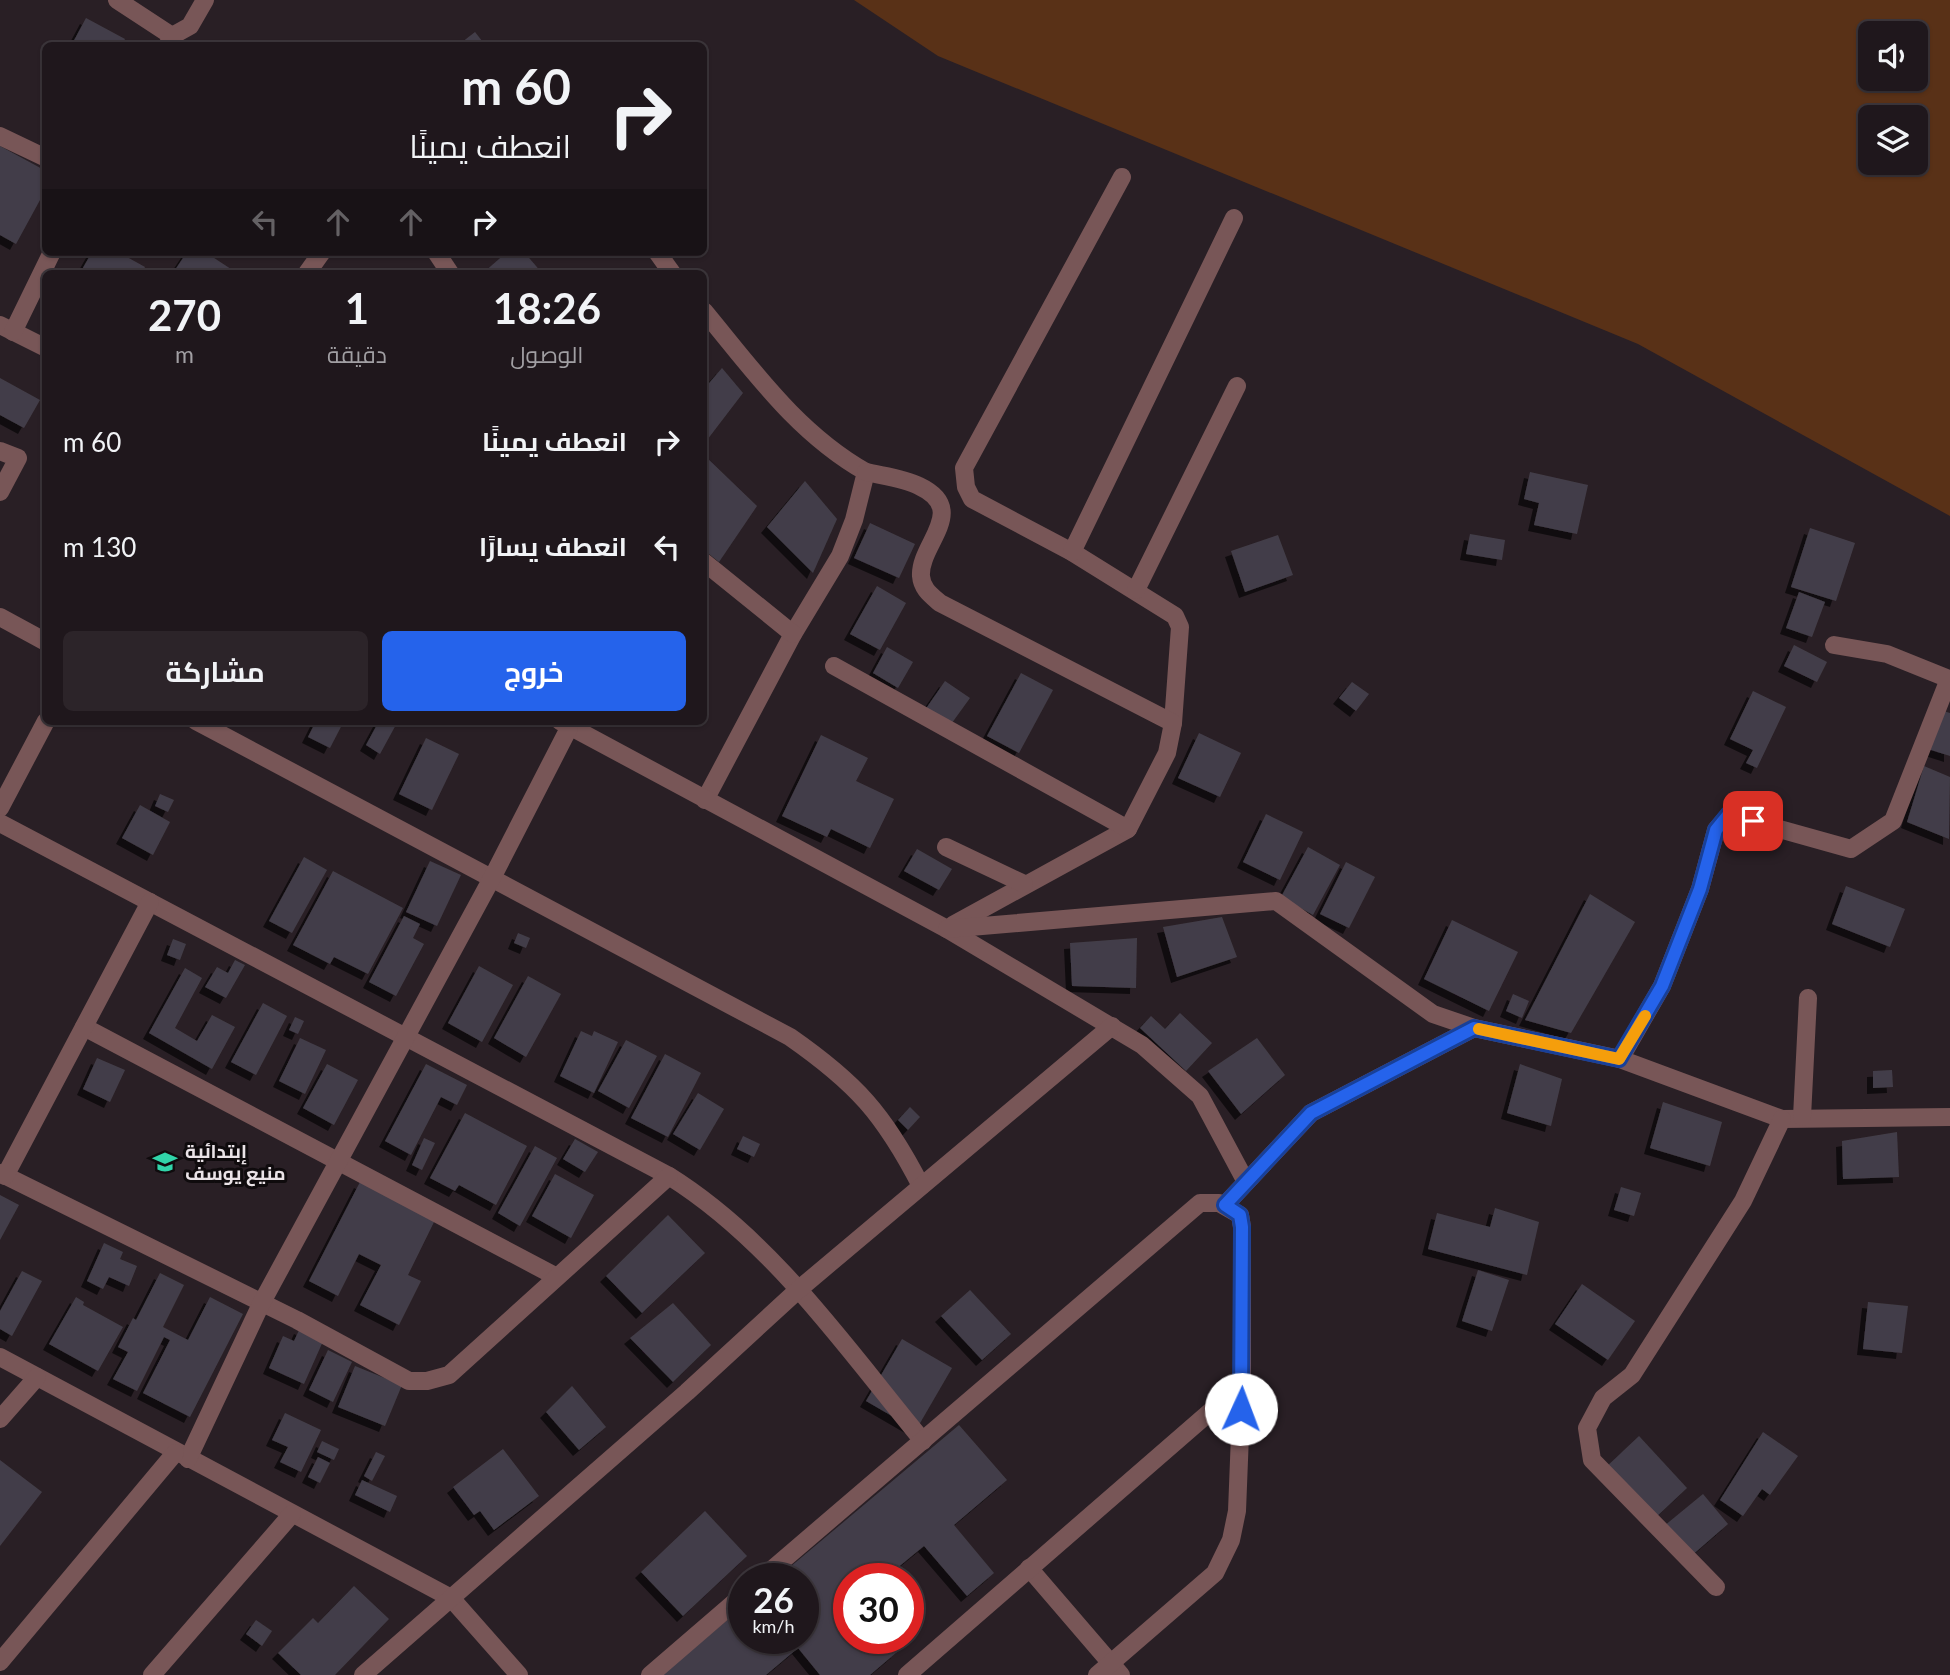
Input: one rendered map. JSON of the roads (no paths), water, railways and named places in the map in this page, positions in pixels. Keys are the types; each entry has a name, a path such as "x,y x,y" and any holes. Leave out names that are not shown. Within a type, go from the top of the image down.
{"street":[{"path":"117,0 169,41 190,26 205,0"},
{"path":"0,136 42,156"},
{"path":"947,929 1024,884 1128,829 1167,753 1180,627 1175,617 1072,552 972,499 966,487 964,468 1122,177"},
{"path":"1072,552 1234,218"},
{"path":"42,346 6,329 50,256"},
{"path":"707,315 795,421 826,447 866,472 918,485 935,496 942,508 940,525 921,575 926,590 940,603 1172,723"},
{"path":"1136,590 1237,386"},
{"path":"0,452 18,458 0,492"},
{"path":"705,800 793,634 840,556 854,520 866,472"},
{"path":"707,564 793,634"},
{"path":"0,617 42,640"},
{"path":"1619,1059 1662,986 1700,889 1716,830 1729,814 1851,849 1893,821 1949,679 1887,654 1834,645"},
{"path":"834,666 1128,829"},
{"path":"0,808 44,725"},
{"path":"203,725 790,1037 832,1066 880,1115 921,1186"},
{"path":"0,1662 181,1456 492,878 564,725"},
{"path":"566,725 947,929 1142,1045 1200,1096 1246,1182"},
{"path":"0,823 669,1176 717,1208 798,1290 923,1441"},
{"path":"946,847 1024,884"},
{"path":"947,929 1276,901 1433,1014 1474,1028 1619,1059 1782,1119 1950,1117"},
{"path":"150,902 3,1175 400,1373 409,1381 427,1381 449,1375 555,1276 669,1176"},
{"path":"1802,1117 1808,998"},
{"path":"363,1675 798,1290 1112,1026"},
{"path":"85,1027 555,1276"},
{"path":"1225,1205 1311,1113 1474,1028"},
{"path":"1716,1587 1592,1461 1587,1427 1603,1398 1632,1375 1743,1201 1782,1119"},
{"path":"780,1563 1200,1203 1225,1205 1240,1215 1242,1227 1242,1384 1237,1511 1227,1552 1215,1573 1110,1671 1029,1568"},
{"path":"0,1357 451,1598 519,1675"},
{"path":"0,1419 37,1377"},
{"path":"907,1675 1242,1384"},
{"path":"152,1675 292,1514"},
{"path":"650,1675 728,1608"}],"place":[{"name":"إبتدائية منيع يوسف","path":"165,1162"}]}
